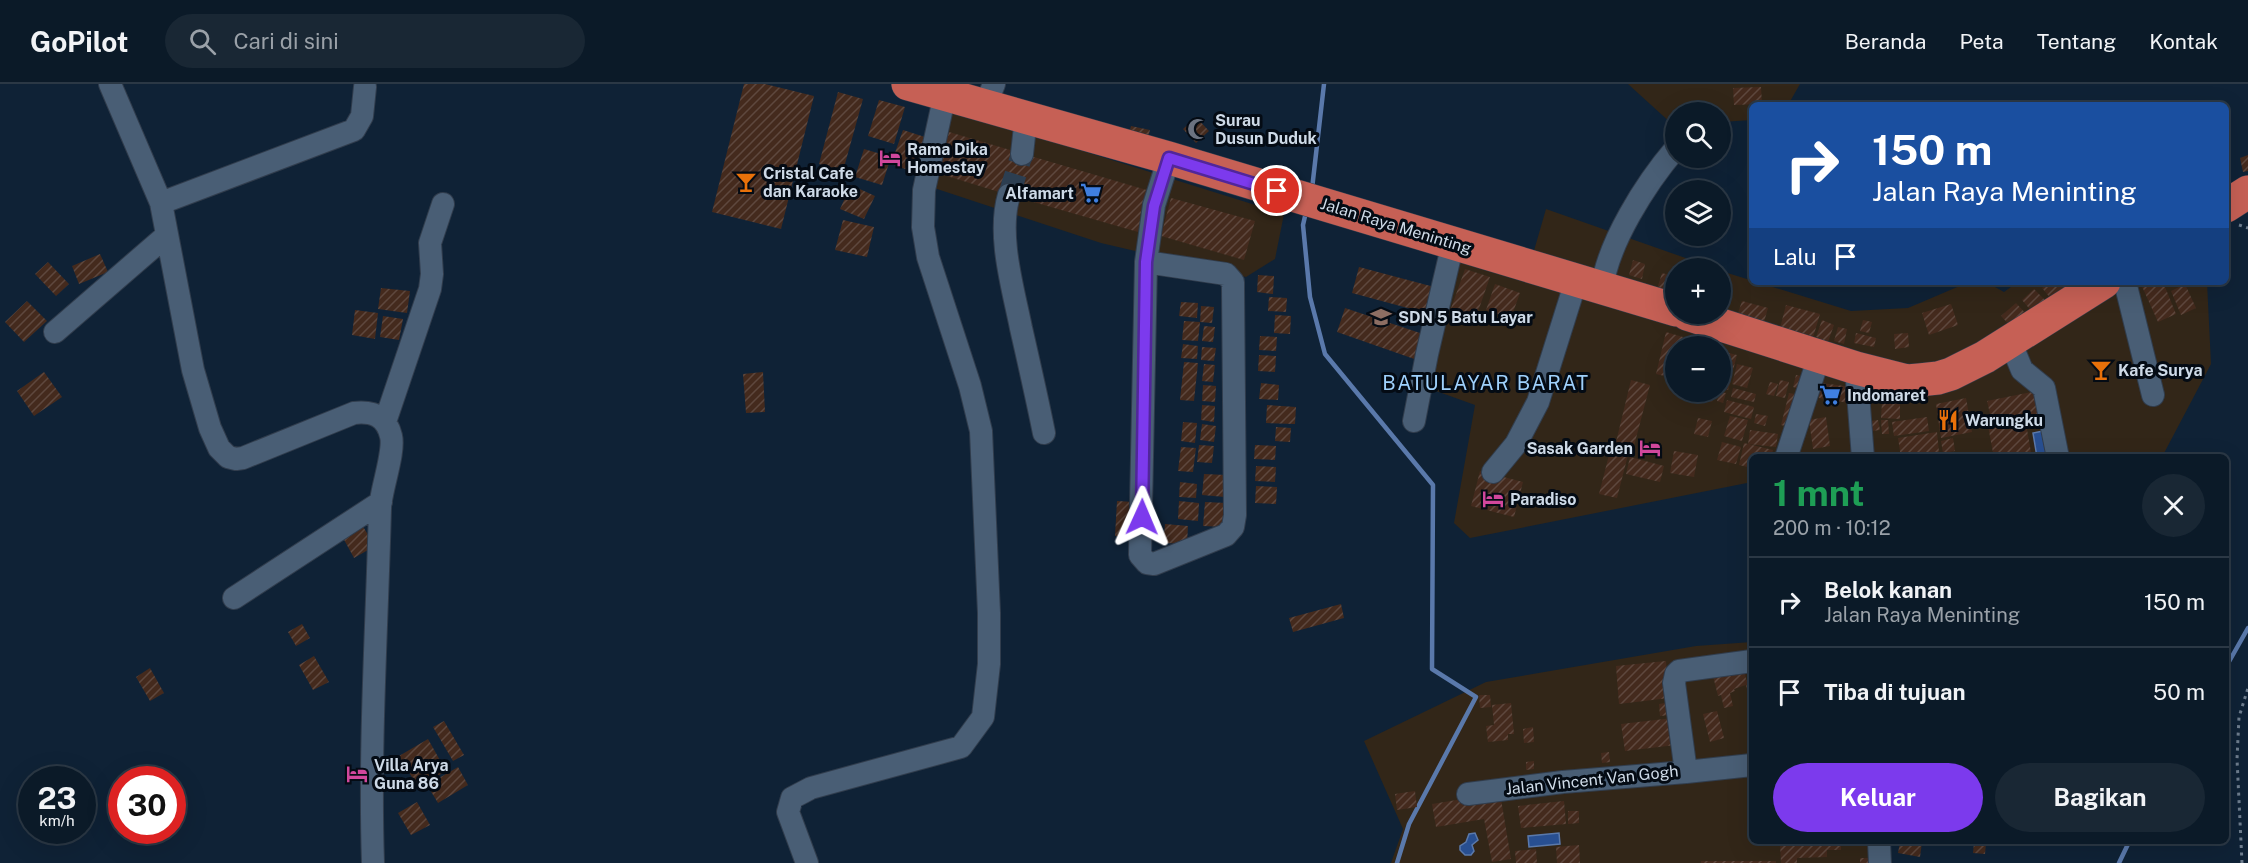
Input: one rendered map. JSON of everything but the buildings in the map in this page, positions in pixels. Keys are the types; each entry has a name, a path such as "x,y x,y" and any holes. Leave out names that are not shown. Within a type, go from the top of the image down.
{"highway":[{"name":"Jalan Raya Meninting","path":"908,84 945,94 990,95 1026,117 1665,307"},
{"path":"2229,204 2248,192"},
{"path":"1718,324 1819,357 1907,381 1938,378 1966,367 2099,285"}],"street":[{"path":"110,84 161,203 193,370 210,428 219,448 228,457 243,458 354,413 368,411 385,422 392,438 381,502 371,807 373,863"},
{"path":"161,203 354,130 362,116 365,87"},
{"path":"807,863 788,812 792,798 812,788 961,747 983,717 988,664 989,613 981,431 928,257 923,227 924,190 945,94"},
{"path":"1022,154 1026,117"},
{"path":"1146,262 1226,274 1233,282 1235,515 1233,527 1226,535 1154,564 1147,563 1140,555 1146,262 1154,206 1169,158"},
{"path":"1493,472 1516,444 1527,426 1589,285 1603,276 1625,225 1653,177 1665,162"},
{"path":"1009,195 1005,208 1004,234 1012,286 1044,433"},
{"path":"385,422 430,289 432,274 430,243 443,204"},
{"path":"55,332 167,235"},
{"path":"1414,421 1453,243"},
{"path":"2126,285 2153,395"},
{"path":"2010,341 2022,370 2044,388 2057,454"},
{"path":"1787,454 1819,357"},
{"path":"1856,368 1863,454"},
{"path":"234,598 381,502"},
{"name":"Jalan Vincent Van Gogh","path":"1468,794 1563,782 1686,772 1674,683 1676,674 1679,671 1749,661"},
{"path":"1686,772 1749,765"},
{"path":"1880,844 1880,863"}],"path":[{"path":"2242,863 2237,759 2239,717 2248,688"}],"shaded area":[{"path":"1628,84 1800,84 1790,102 1749,102 1749,120 1731,121 1731,102 1665,102 1665,118"},
{"path":"949,109 1284,214 1275,259 1246,277 1101,243 928,186"},
{"path":"1546,209 1686,258 1665,258 1665,324 1731,324 1731,274 1749,280 1749,285 1766,285 1851,311 1908,308 1962,285 1991,285 2004,292 2014,285 2207,285 2211,364 2164,454 1749,454 1749,483 1470,538 1454,523 1475,405 1425,387 1460,228 1533,254"},
{"path":"1749,642 1749,844 1885,844 1885,863 1391,863 1403,829 1364,741 1486,682 1696,646"}],"water":[{"path":"2048,430 2053,454 2036,454 2033,433"},
{"path":"1475,833 1478,840 1472,845 1474,851 1471,855 1465,855 1460,850 1460,846 1466,842 1469,834"},
{"path":"1559,833 1560,844 1529,847 1528,836"}],"waterway":[{"path":"1312,189 1324,84"},
{"path":"1306,212 1303,225 1310,297 1325,354 1433,485 1432,669 1476,697 1409,824 1397,863"},
{"path":"2229,662 2248,628"},
{"path":"2119,863 2128,844"}],"tunnel":[{"path":"1009,195 1022,154"}],"place":[{"name":"Surau Dusun Duduk","path":"1198,129"},
{"name":"Rama Dika Homestay","path":"890,158"},
{"name":"Cristal Cafe dan Karaoke","path":"746,182"},
{"name":"Alfamart","path":"1091,193"},
{"name":"SDN 5 Batu Layar","path":"1381,317"},
{"name":"Kafe Surya","path":"2101,370"},
{"name":"Indomaret","path":"1830,395"},
{"name":"Warungku","path":"1948,420"},
{"name":"Sasak Garden","path":"1650,448"},
{"name":"Paradiso","path":"1493,499"},
{"name":"Villa Arya Guna 86","path":"357,774"}],"district":[{"name":"BATULAYAR BARAT","path":"1486,383"}],"route":[{"path":"1142,517 1146,262 1154,206 1169,158 1277,191"}]}
